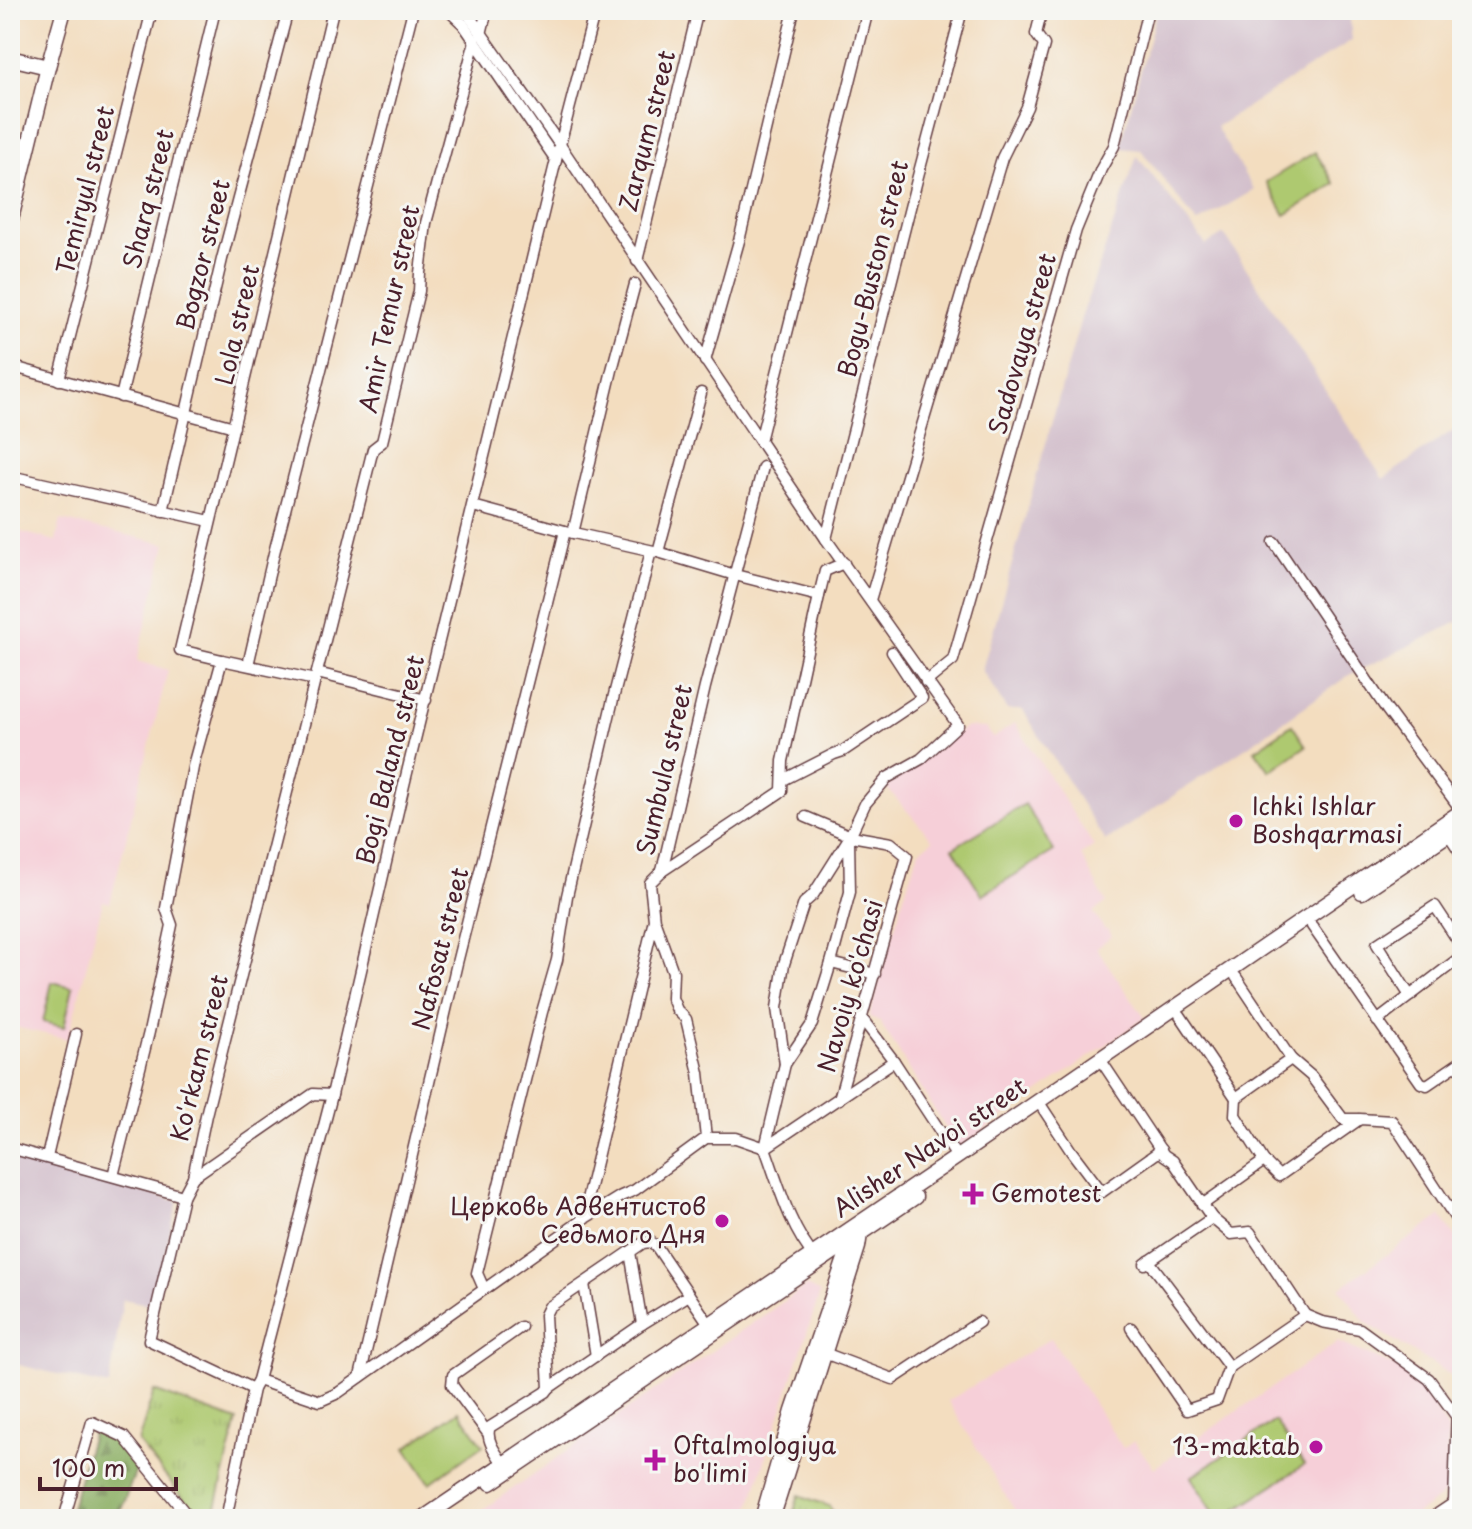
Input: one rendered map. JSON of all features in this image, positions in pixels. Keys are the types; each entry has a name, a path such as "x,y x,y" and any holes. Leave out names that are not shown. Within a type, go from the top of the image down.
{"main road":[{"path":"10,223 64,10"},
{"path":"10,58 48,67"},
{"name":"Alisher Navoi street","path":"854,1232 1103,1063 1462,811"},
{"path":"1456,829 1462,851"},
{"name":"Alisher Navoi street","path":"1103,1063 1180,1015 1456,829"},
{"name":"Alisher Navoi street","path":"422,1519 506,1467 814,1261 957,1157 1041,1105"},
{"path":"772,1519 836,1282 854,1232"},
{"path":"762,1519 818,1351 858,1247 854,1232"},
{"path":"814,1261 816,1267 836,1282"},
{"name":"Alisher Navoi street","path":"438,1519 506,1467"}],"street":[{"name":"Temiryul street","path":"59,380 152,10"},
{"name":"Sharq street","path":"121,397 215,10"},
{"name":"Bogzor street","path":"163,511 222,259 288,10"},
{"name":"Lola street","path":"222,660 180,650 333,10"},
{"path":"248,665 413,10"},
{"path":"448,10 478,38 560,145 826,539 958,725 921,759 887,778 865,804 850,837 813,895 804,903 784,964 777,1008 785,1064 765,1148 785,1204 814,1261"},
{"path":"465,10 478,38 556,160"},
{"name":"Amir Temur street","path":"316,677 373,449 382,442 419,291 426,223 487,10"},
{"name":"Bogi Baland street","path":"226,1519 256,1385 332,1095 556,160 595,10"},
{"name":"Zarqum street","path":"637,261 698,10"},
{"path":"705,361 739,241 794,10"},
{"path":"760,441 868,10"},
{"name":"Bogu-Buston street","path":"826,539 962,10"},
{"path":"870,600 1002,158 1027,107 1044,45 1036,34 1042,10"},
{"name":"Sadovaya street","path":"926,682 953,660 1076,230 1114,146 1148,10"},
{"name":"Nafosat street","path":"360,1377 457,963 635,284"},
{"path":"10,366 234,427"},
{"path":"484,1289 477,1273 557,960 574,866 614,695 701,393"},
{"name":"Sumbula street","path":"582,1220 654,920 650,883 662,871 705,687 763,467"},
{"path":"10,476 210,521"},
{"path":"473,506 819,596"},
{"path":"1274,542 1387,710 1462,811"},
{"path":"662,871 782,791 783,761 825,571 844,563"},
{"path":"783,780 843,751 922,698 892,652"},
{"path":"113,1176 172,925 166,908 194,762 222,660 426,700"},
{"name":"Ko'rkam street","path":"256,1385 149,1340 183,1196 193,1177 316,677"},
{"path":"806,817 850,837"},
{"name":"Navoiy ko'chasi","path":"785,1064 812,1024 831,963 850,892 850,837 891,843 907,856 839,1099"},
{"path":"1410,996 1377,944 1435,906 1462,947"},
{"path":"654,920 673,972 672,998 677,1010 686,1019 699,1073 706,1138"},
{"path":"1312,926 1421,1083 1427,1085 1462,1061"},
{"path":"1377,1021 1462,956"},
{"path":"831,963 875,974"},
{"path":"1236,977 1291,1059 1311,1076 1343,1119 1392,1121 1462,1228"},
{"path":"1180,1015 1236,1098 1235,1115 1264,1161 1279,1176 1360,1119"},
{"path":"863,1020 957,1157"},
{"path":"47,1157 76,1034"},
{"path":"1236,1098 1291,1059"},
{"path":"765,1148 894,1061"},
{"path":"1103,1063 1164,1155 1173,1161 1212,1218 1231,1234 1250,1232 1305,1315 1322,1322 1360,1329 1429,1379 1459,1420"},
{"path":"193,1177 313,1094 332,1095"},
{"path":"1041,1105 1102,1192 1161,1150"},
{"path":"256,1385 320,1401 338,1393 582,1220 635,1190 706,1138 736,1138 765,1148"},
{"path":"10,1148 183,1196"},
{"path":"1202,1205 1264,1161"},
{"path":"1212,1218 1147,1262 1229,1367"},
{"path":"549,1388 545,1315 549,1307 643,1243 651,1242 656,1246 711,1328"},
{"path":"630,1252 642,1324"},
{"path":"584,1284 596,1356"},
{"path":"487,1432 490,1427 689,1295"},
{"path":"1131,1328 1187,1410 1217,1400 1229,1367 1305,1315"},
{"path":"818,1351 893,1379 979,1322"},
{"path":"506,1467 487,1432 452,1385 453,1375 521,1327"},
{"path":"1430,1519 1454,1503 1459,1420 1457,1405 1462,1402"},
{"path":"64,1519 92,1422 124,1437 190,1519"}],"shaded area":[{"path":"1157,10 1349,10 1352,40 1216,127 1254,190 1197,223 1141,150 1120,148"},
{"path":"1137,156 1206,245 1224,234 1383,479 1462,424 1462,620 1349,675 1105,841 1023,710 1007,710 982,670 1082,315"},
{"path":"61,520 166,544 137,661 168,670 110,903 103,901 68,1039 10,1026 10,529 56,541"},
{"path":"1015,723 1094,846 1081,855 1106,903 1093,912 1112,936 1096,948 1145,1018 958,1148 880,1022 869,1017 919,851 933,840 886,787 965,727 986,728 993,738"},
{"path":"10,1157 178,1201 152,1305 123,1299 109,1386 10,1363"},
{"path":"1441,1216 1462,1248 1462,1373 1454,1377 1365,1322 1340,1288"},
{"path":"806,1286 820,1293 746,1519 469,1519"},
{"path":"1051,1338 1123,1448 1134,1441 1154,1468 1338,1342 1415,1375 1448,1430 1446,1493 1409,1519 1020,1519 948,1401"}],"green space":[{"path":"1315,152 1335,184 1285,215 1266,182"},
{"path":"1292,725 1306,746 1270,771 1255,750"},
{"path":"1025,804 1054,851 982,895 953,848"},
{"path":"52,982 73,987 64,1027 43,1022"},
{"path":"154,1391 237,1421 213,1519 200,1519 138,1442"},
{"path":"459,1411 483,1445 430,1483 406,1448"},
{"path":"1275,1421 1304,1465 1218,1519 1191,1477"},
{"path":"96,1429 121,1442 138,1465 117,1519 68,1519 92,1434"},
{"path":"799,1495 829,1506 838,1519 801,1519 794,1511"}],"place":[{"name":"Ichki Ishlar Boshqarmasi","path":"1236,821"},
{"name":"Gemotest","path":"973,1194"},
{"name":"Церковь Адвентистов Седьмого Дня","path":"722,1221"},
{"name":"13-maktab","path":"1316,1447"},
{"name":"Oftalmologiya bo'limi","path":"655,1460"}]}
